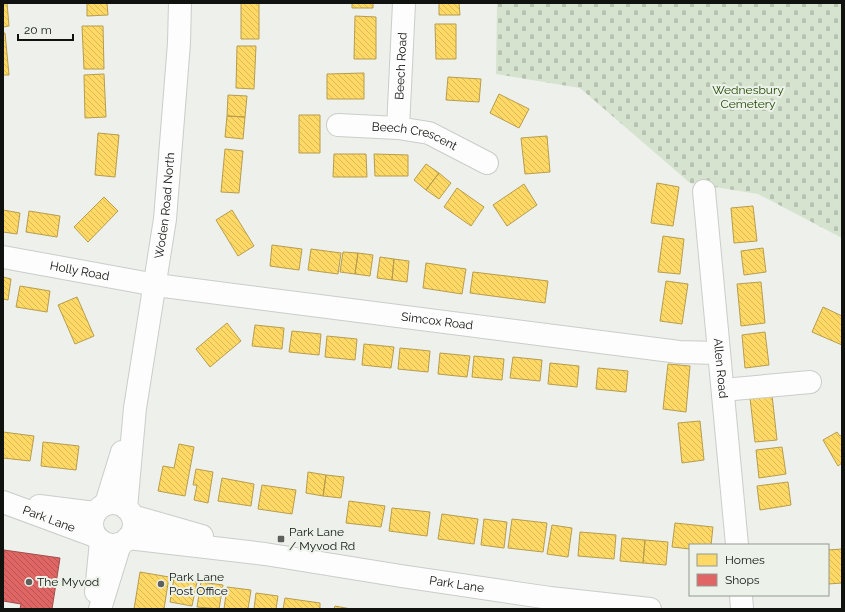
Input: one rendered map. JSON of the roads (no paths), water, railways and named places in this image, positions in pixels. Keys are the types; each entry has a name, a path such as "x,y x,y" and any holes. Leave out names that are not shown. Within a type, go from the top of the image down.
{"street":[{"name":"Woden Road North","path":"115,510 135,408 156,285 165,219 178,51 180,3"},
{"name":"Beech Road","path":"398,128 404,3"},
{"name":"Beech Crescent","path":"338,125 398,128 429,133 487,163"},
{"name":"Allen Road","path":"704,191 737,544"},
{"name":"Holly Road","path":"3,257 156,285"},
{"name":"Simcox Road","path":"156,285 679,352 719,354"},
{"path":"723,390 810,382"},
{"name":"Park Lane","path":"3,501 115,510 265,554"},
{"name":"Park Lane","path":"3,501 111,540 265,554 550,598 650,609"},
{"path":"94,609 111,540 133,527 134,523 115,510 92,521 93,529 111,540"},
{"path":"100,609 111,540"},
{"path":"741,596 742,609"}],"place":[{"name":"Park Lane / Myvod Rd","path":"281,539"},
{"name":"The Myvod","path":"29,582"},
{"name":"Park Lane Post Office","path":"161,584"}],"park label":[{"name":"Wednesbury Cemetery","path":"748,97"}]}
